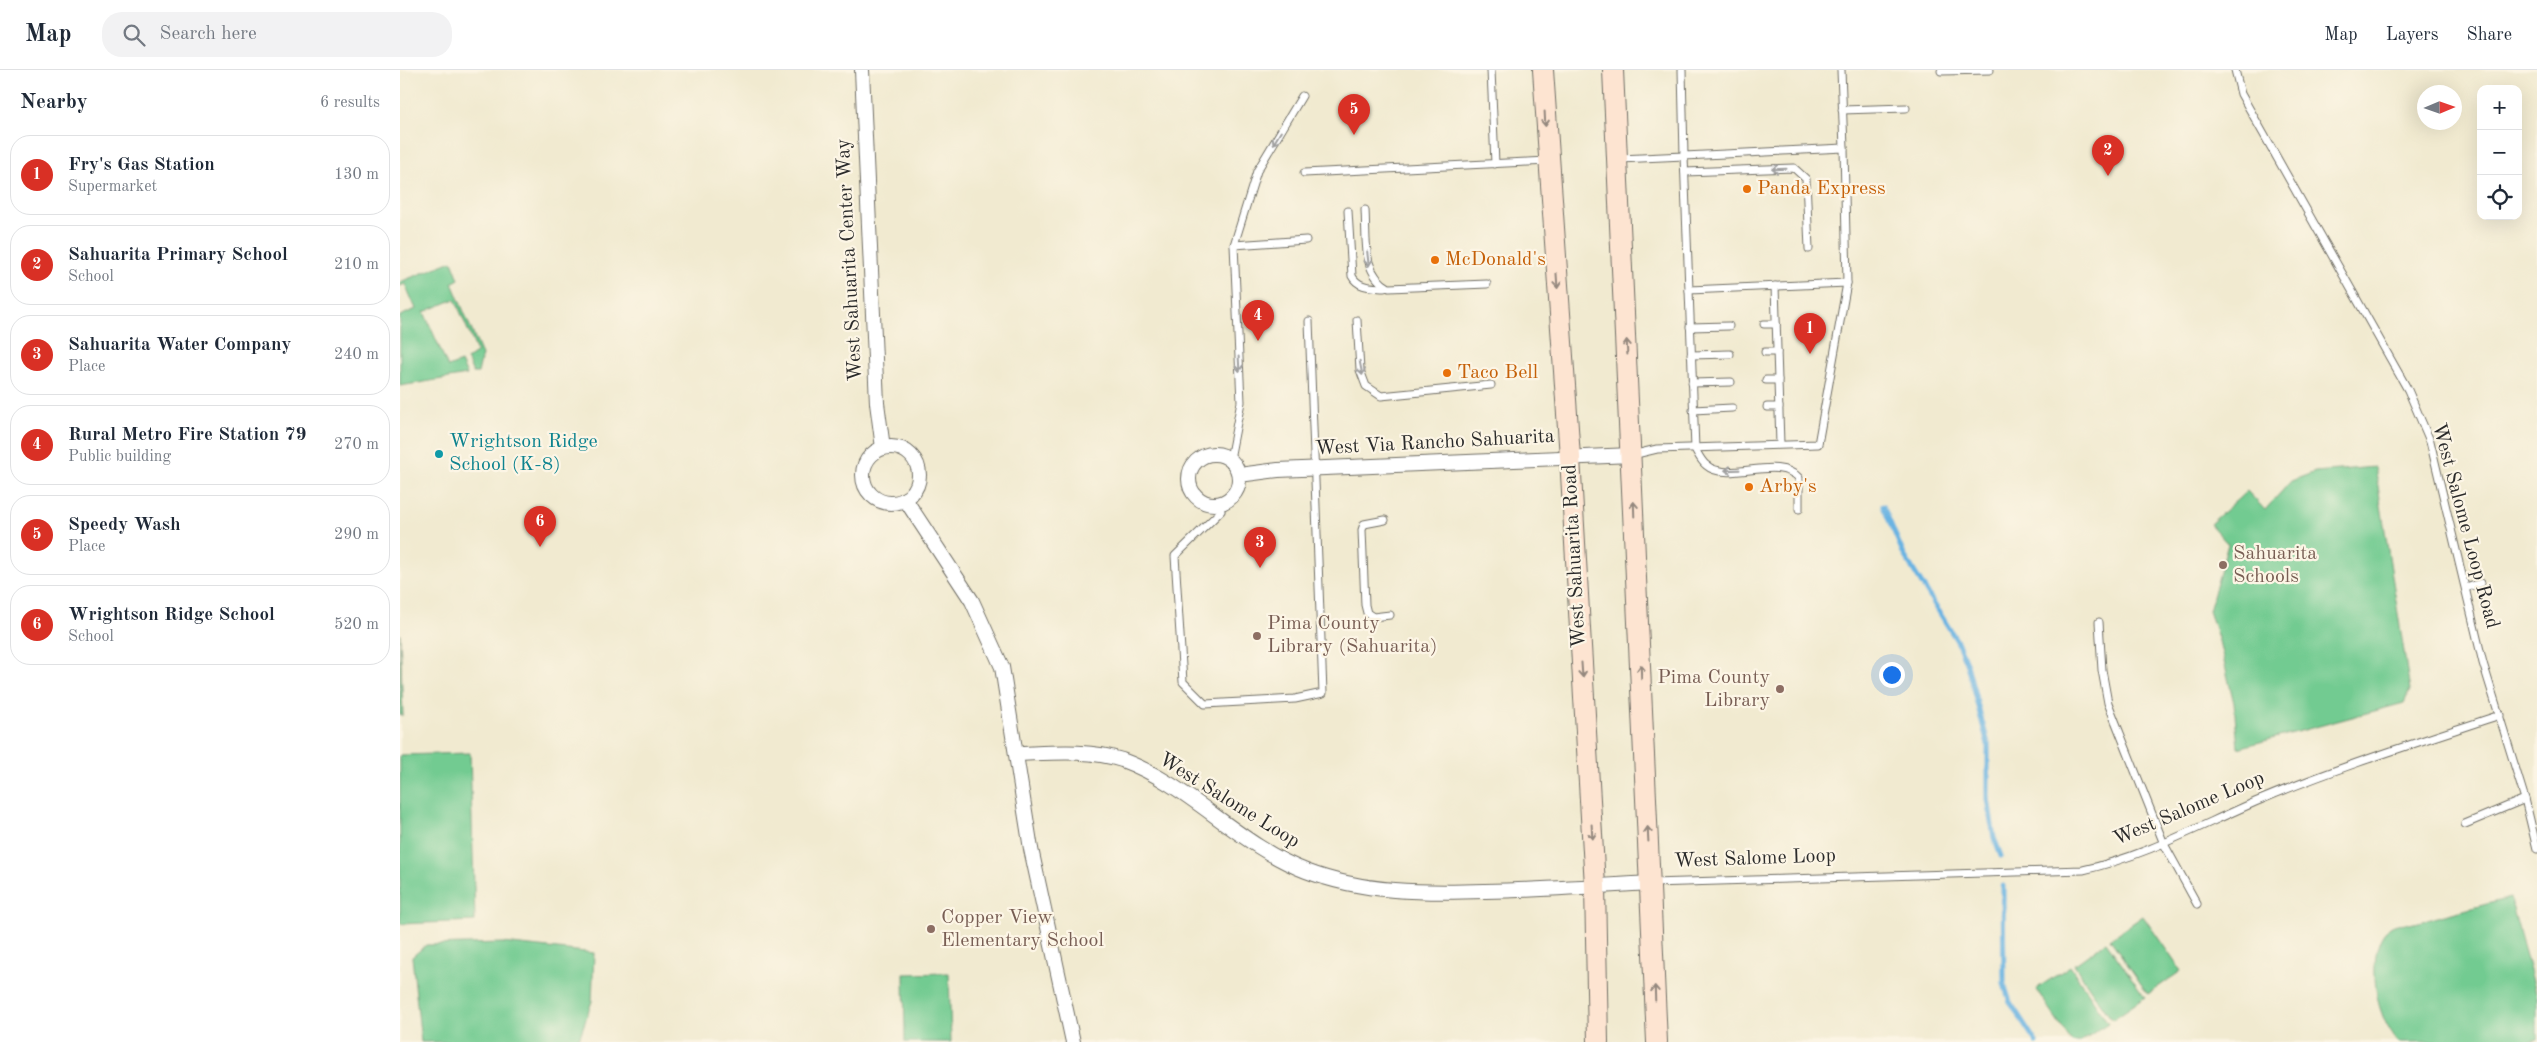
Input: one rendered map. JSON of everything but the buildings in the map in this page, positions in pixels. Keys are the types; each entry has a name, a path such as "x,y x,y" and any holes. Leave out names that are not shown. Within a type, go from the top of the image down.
{"main road":[{"name":"West Sahuarita Road","path":"1542,70 1570,457 1595,886 1598,1042"},
{"path":"1613,70 1658,1042"}],"street":[{"name":"West Sahuarita Center Way","path":"862,70 877,404 883,448"},
{"path":"883,448 899,448 907,452 918,467 917,485 906,499 889,503 881,501 873,497 864,483 864,466 867,459 883,448"},
{"path":"1209,454 1217,454 1230,459 1237,467 1239,475 1236,492 1231,498 1218,504 1206,503 1193,493 1189,485 1191,468 1195,462 1209,454"},
{"name":"West Via Rancho Sahuarita","path":"1239,475 1278,470 1632,455"},
{"path":"906,499 972,601 1002,667 1017,754 1030,849 1073,1042"},
{"name":"West Salome Loop","path":"1017,754 1076,753 1120,760 1154,774 1262,850 1304,871 1334,880 1374,888 1429,892 1650,883"}],"lane":[{"path":"1491,70 1495,164"},
{"path":"1682,70 1695,449 1705,465 1716,471 1781,469 1792,471 1799,478 1800,509"},
{"path":"1632,455 1657,449 1818,444 1847,283 1841,70"},
{"path":"1941,71 1990,70"},
{"name":"West Salome Loop Road","path":"2235,70 2241,94 2408,390 2430,441 2483,663 2525,799 2537,849"},
{"path":"1230,459 1241,402 1234,245 1257,171 1302,96"},
{"path":"1842,110 1906,108"},
{"path":"1617,160 1844,148"},
{"path":"1304,173 1548,161"},
{"path":"1685,172 1794,168 1806,179 1809,249"},
{"path":"1365,210 1368,266 1376,282 1389,288"},
{"path":"1348,211 1352,276 1355,281 1364,286 1389,288 1487,284"},
{"path":"1234,245 1306,240"},
{"path":"1689,290 1847,283"},
{"path":"1775,286 1780,444"},
{"path":"1356,320 1360,370 1366,386 1381,396 1491,385"},
{"path":"1218,504 1221,511 1175,556 1183,682 1205,704 1295,699 1323,693 1309,321"},
{"path":"1764,324 1776,324"},
{"path":"1690,327 1728,326"},
{"path":"1765,352 1777,352"},
{"path":"1691,355 1730,354"},
{"path":"1766,380 1778,380"},
{"path":"1692,383 1731,382"},
{"path":"1767,407 1779,407"},
{"path":"1693,410 1732,408"},
{"path":"1385,520 1369,521 1364,524 1362,530 1365,606 1367,613 1373,617 1390,616"},
{"path":"2466,588 2481,583"},
{"path":"2099,622 2102,670 2108,702 2164,844 2197,904"},
{"name":"West Salome Loop","path":"1650,883 2083,870 2113,863 2164,844 2259,800 2338,769 2500,715"},
{"path":"2465,824 2525,799"}],"green space":[{"path":"452,261 459,279 452,283 482,355 478,373 473,373 467,359 477,352 455,299 424,312 448,367 461,362 467,375 400,386 400,316 416,309 405,284 400,286 400,282"},
{"path":"2375,467 2410,690 2404,703 2238,748 2234,703 2219,641 2209,611 2228,544 2210,524 2247,491 2265,510 2291,481 2315,472"},
{"path":"400,634 403,715 400,715"},
{"path":"470,753 475,921 400,924 400,755"},
{"path":"2510,898 2537,996 2537,1039 2528,1042 2398,1042 2382,1013 2375,983 2376,954 2380,940 2386,930 2396,924 2410,924"},
{"path":"2143,916 2181,971 2148,994 2110,939"},
{"path":"2106,942 2145,997 2112,1020 2074,965"},
{"path":"503,943 594,953 592,1001 578,1042 421,1042 412,957 426,945"},
{"path":"2070,966 2108,1023 2080,1042 2072,1042 2036,989"},
{"path":"949,973 951,1042 905,1042 904,974"}],"waterway":[{"path":"1883,506 1904,555 1957,641 1967,665 1988,744 1988,799 1994,838 2001,856"},
{"path":"2003,886 2004,984 2010,1002 2036,1042"}],"place":[{"name":"Speedy Wash","path":"1354,135"},
{"name":"Sahuarita Primary School","path":"2108,176"},
{"name":"Panda Express","path":"1747,189"},
{"name":"McDonald's","path":"1435,260"},
{"name":"Rural Metro Fire Station 79","path":"1258,341"},
{"name":"Fry's Gas Station","path":"1810,354"},
{"name":"Taco Bell","path":"1447,373"},
{"name":"Wrightson Ridge School (K-8)","path":"439,454"},
{"name":"Arby's","path":"1749,487"},
{"name":"Wrightson Ridge School","path":"540,547"},
{"name":"Sahuarita Schools","path":"2223,565"},
{"name":"Sahuarita Water Company","path":"1260,568"},
{"name":"Pima County Library (Sahuarita)","path":"1257,636"},
{"name":"Pima County Library","path":"1780,689"},
{"name":"Copper View Elementary School","path":"931,929"}]}
